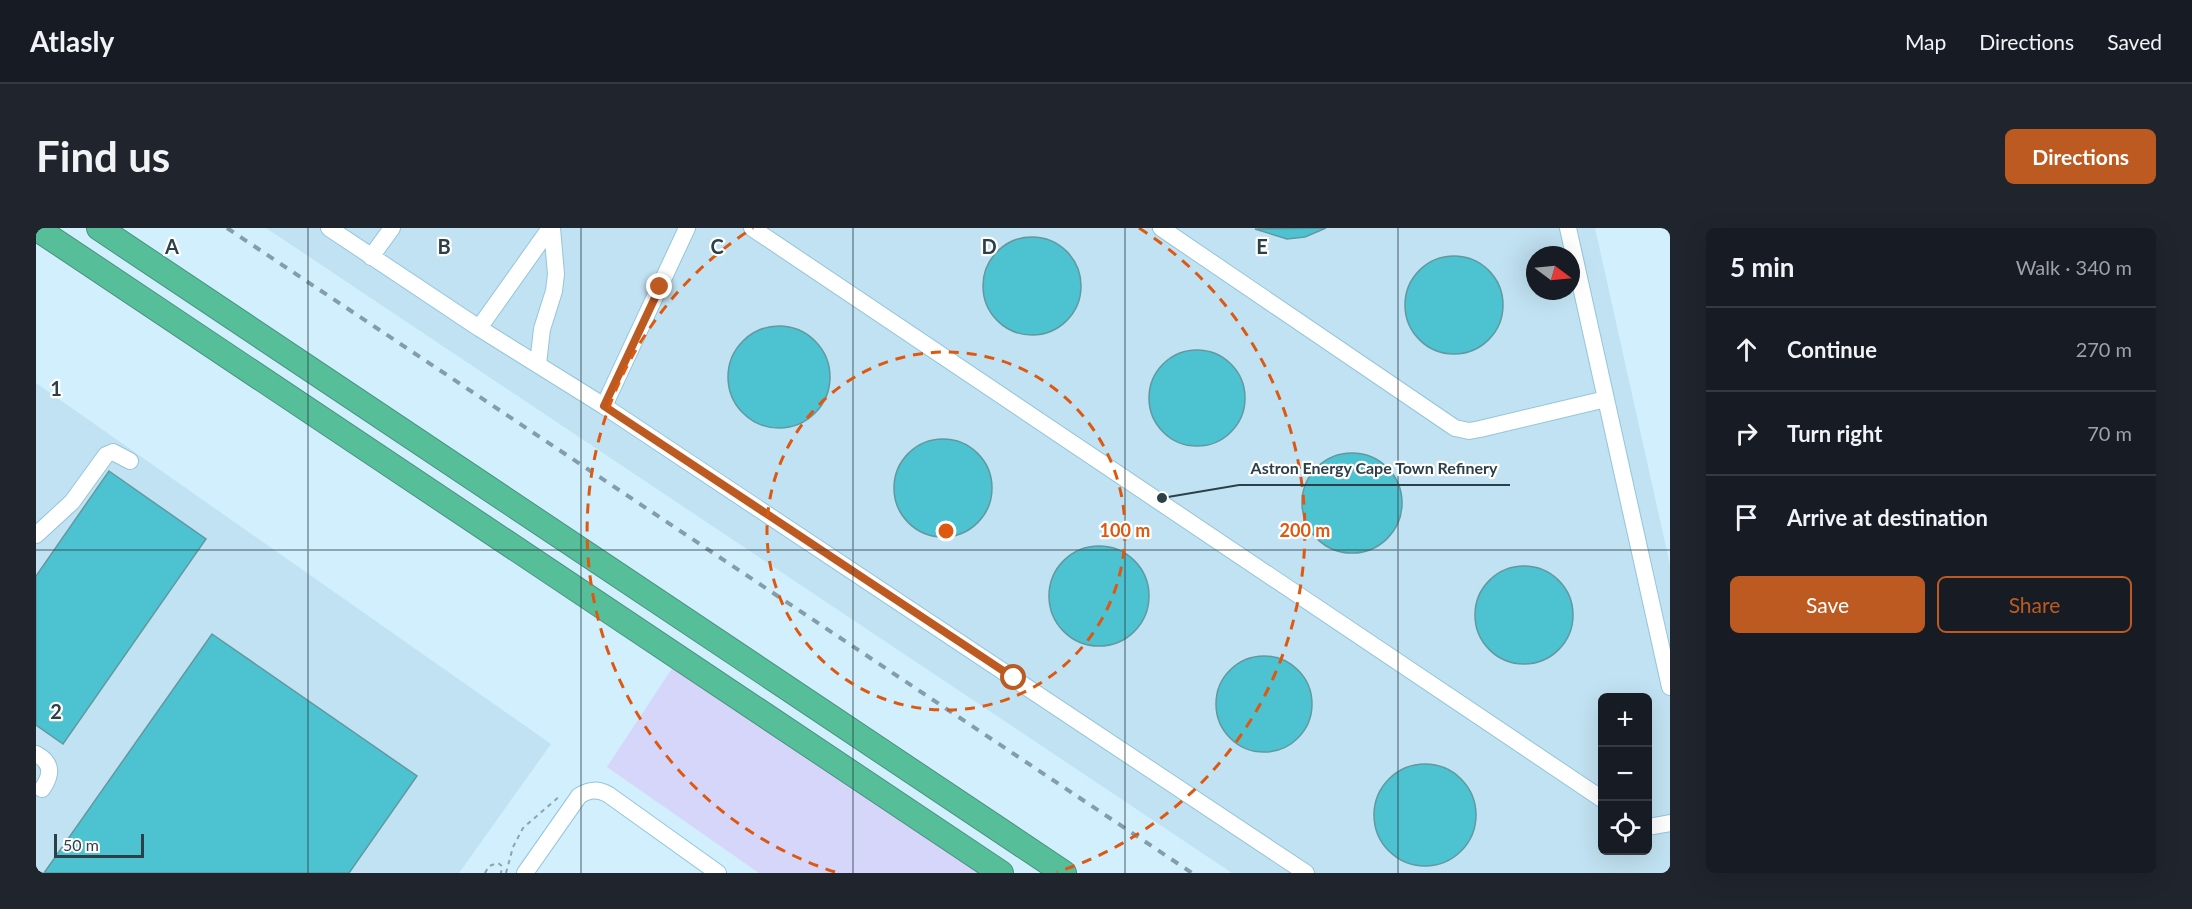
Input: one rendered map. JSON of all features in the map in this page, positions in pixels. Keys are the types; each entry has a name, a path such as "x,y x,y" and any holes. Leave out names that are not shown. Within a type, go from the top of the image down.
{"highway":[{"path":"36,228 1001,873"},
{"path":"99,228 1064,873"}],"street":[{"path":"329,228 479,328 604,406 1306,873"},
{"path":"371,257 392,228"},
{"path":"479,328 551,228"},
{"path":"538,364 542,329 554,291 556,274 551,228"},
{"path":"604,406 687,228"},
{"path":"752,228 1598,796"},
{"path":"1161,228 1455,428 1469,431 1480,429 1606,399"},
{"path":"1568,228 1670,687"},
{"path":"36,535 72,502 106,455 113,452 130,461"},
{"path":"36,754 47,761 50,766 50,778 42,789"},
{"path":"525,873 579,796 592,790 609,795 718,873"},
{"path":"1652,825 1670,823"}],"path":[{"path":"506,873 513,846 523,828 561,795 570,791"},
{"path":"485,873 489,866 498,863 502,866 501,873"}],"shaded area":[{"path":"266,228 1595,228 1670,565 1670,873 1232,873"},
{"path":"36,383 551,744 459,873 36,873"},
{"path":"673,667 980,873 759,873 607,767"}],"building":[{"path":"1326,228 1305,237 1287,239 1255,229"},
{"path":"1032,237 1051,241 1067,251 1077,267 1081,286 1077,305 1067,321 1051,331 1032,335 1013,331 997,321 987,305 983,286 987,267 997,251 1013,241"},
{"path":"1454,256 1473,260 1489,270 1499,286 1503,305 1499,324 1489,340 1473,350 1454,354 1435,350 1419,340 1409,324 1405,305 1409,286 1419,270 1435,260"},
{"path":"779,326 798,330 815,341 826,358 830,377 826,396 815,413 798,424 779,428 760,424 743,413 732,396 728,377 732,358 743,341 760,330"},
{"path":"1197,350 1215,354 1231,364 1241,380 1245,398 1241,416 1231,432 1215,442 1197,446 1179,442 1163,432 1153,416 1149,398 1153,380 1163,364 1179,354"},
{"path":"943,439 962,443 978,453 988,469 992,488 988,507 978,523 962,533 943,537 924,533 908,523 898,507 894,488 898,469 908,453 924,443"},
{"path":"1352,453 1371,457 1387,468 1398,484 1402,503 1398,522 1387,538 1371,549 1352,553 1333,549 1317,538 1306,522 1302,503 1306,484 1317,468 1333,457"},
{"path":"109,471 206,539 63,744 36,725 36,576"},
{"path":"1099,546 1118,550 1134,561 1145,577 1149,596 1145,615 1134,631 1118,642 1099,646 1080,642 1064,631 1053,615 1049,596 1053,577 1064,561 1080,550"},
{"path":"1524,566 1543,570 1559,580 1569,596 1573,615 1569,634 1559,650 1543,660 1524,664 1505,660 1489,650 1479,634 1475,615 1479,596 1489,580 1505,570"},
{"path":"212,634 417,776 349,873 44,873"},
{"path":"1264,656 1282,660 1298,670 1308,686 1312,704 1308,722 1298,738 1282,748 1264,752 1246,748 1230,738 1220,722 1216,704 1220,686 1230,670 1246,660"},
{"path":"1415,764 1435,764 1454,772 1468,786 1476,805 1473,835 1468,844 1454,858 1435,866 1415,866 1396,858 1382,844 1374,825 1374,805 1382,786 1396,772"}],"railway":[{"path":"227,228 1192,873"}],"place":[{"name":"Astron Energy Cape Town Refinery","path":"1162,498"}],"route":[{"path":"660,287 604,406 1014,678"}]}
